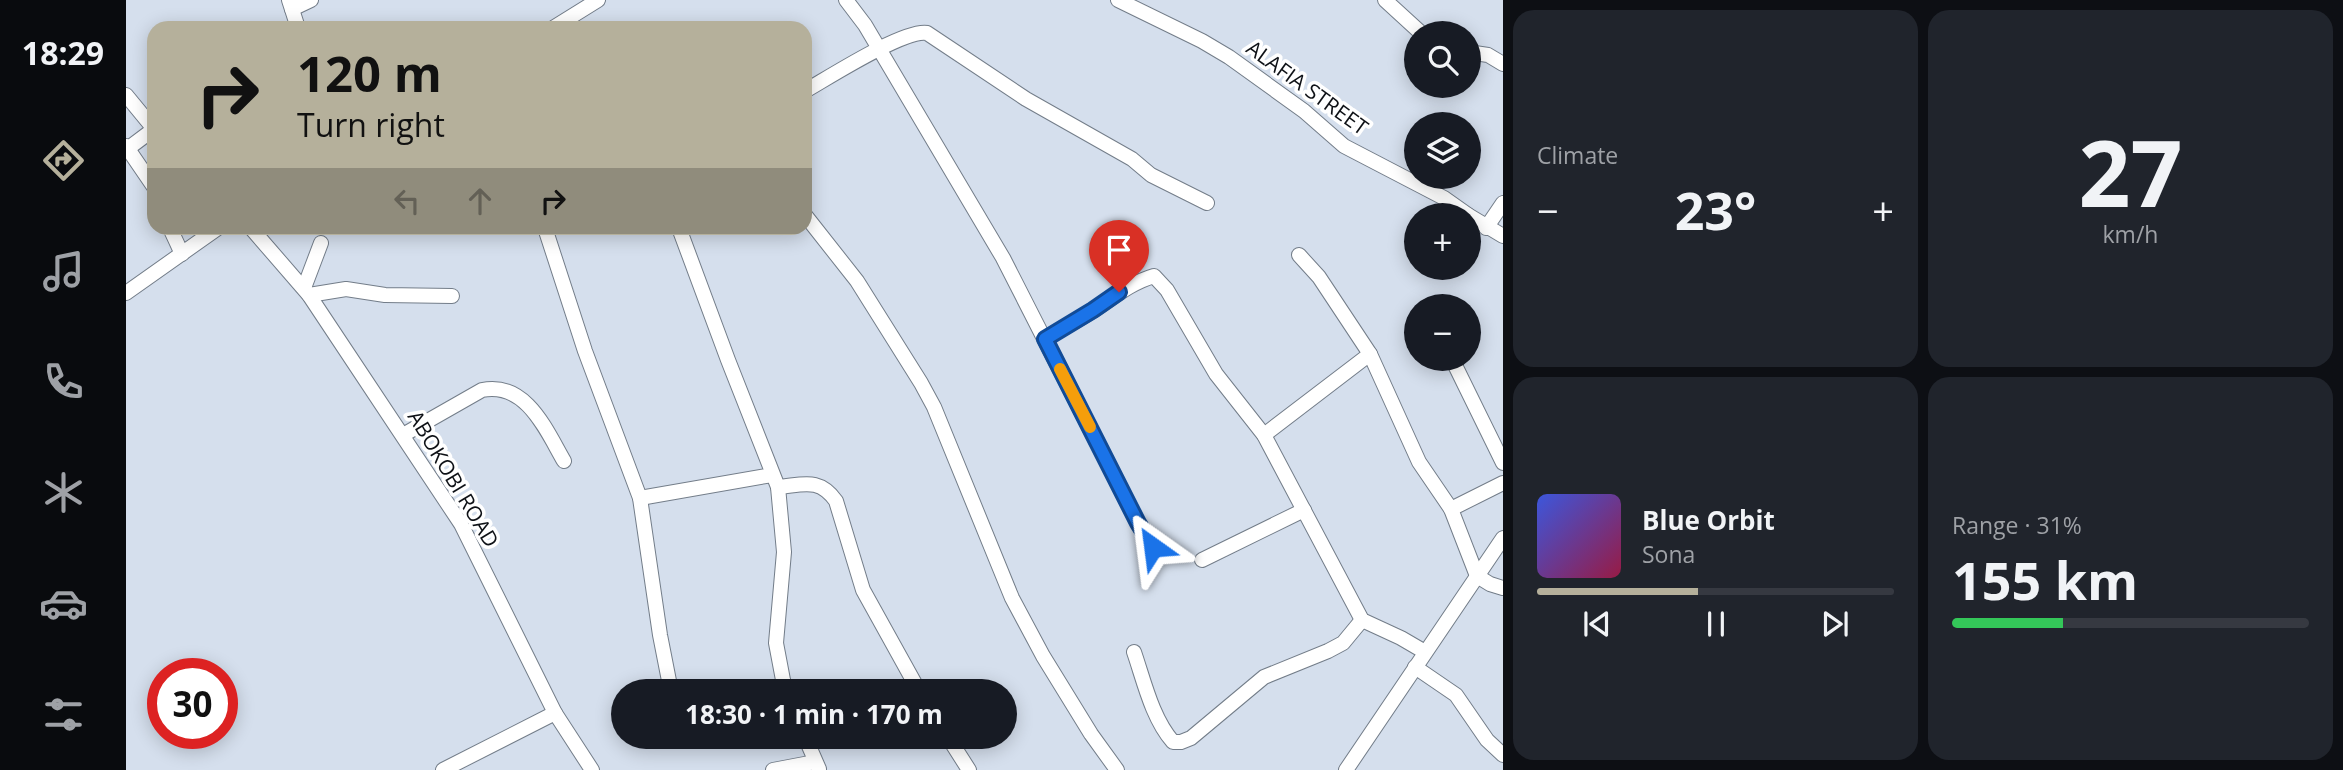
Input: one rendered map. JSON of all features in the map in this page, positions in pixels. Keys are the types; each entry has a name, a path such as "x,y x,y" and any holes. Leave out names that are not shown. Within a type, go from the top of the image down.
{"street":[{"path":"296,21 290,4 311,0"},
{"path":"564,21 598,0"},
{"path":"846,0 865,24 1003,258 1138,523 1153,547"},
{"name":"ALAFIA STREET","path":"1118,0 1229,57 1304,111 1344,146 1451,203"},
{"path":"1385,0 1408,21"},
{"path":"812,87 878,50 916,33 927,33 1026,99 1132,159 1152,175 1208,203"},
{"path":"1481,54 1503,64"},
{"path":"126,95 131,111 147,124"},
{"path":"147,135 127,148 147,177"},
{"path":"1486,228 1503,203"},
{"path":"812,224 857,281 922,383 1012,598 1043,656 1091,734 1117,770"},
{"name":"ALAFIA STREET","path":"1481,224 1503,236"},
{"path":"173,235 182,254"},
{"path":"126,293 208,235"},
{"name":"ABOKOBI ROAD","path":"257,235 306,292 461,524 555,713 592,770"},
{"path":"547,235 585,351 640,498 669,679"},
{"path":"683,235 775,481 784,552 776,643 783,679"},
{"path":"321,243 306,292 346,289 384,295 452,296"},
{"path":"1299,255 1319,277 1370,354 1419,461 1451,509 1477,576 1503,588"},
{"path":"1045,339 1119,292 1154,276 1172,298 1216,374 1264,435 1362,620 1425,652"},
{"path":"1264,435 1370,354"},
{"path":"1457,371 1503,463"},
{"path":"403,435 482,390 496,387 525,402 541,422 564,461"},
{"path":"640,498 775,481 818,484 831,493 836,501 863,590 912,679"},
{"path":"1451,509 1503,483"},
{"path":"1202,560 1304,510"},
{"path":"1346,770 1503,538"},
{"path":"1134,652 1166,734 1173,742 1181,742 1191,737 1264,677 1343,643 1362,620"},
{"path":"1415,667 1456,695 1487,740 1503,755"},
{"path":"443,770 555,713"},
{"path":"773,770 817,766 810,749"},
{"path":"956,749 969,770"}],"slow traffic":[{"path":"1060,369 1090,427"}],"route":[{"path":"1119,292 1045,339 1138,523 1153,547"}]}
